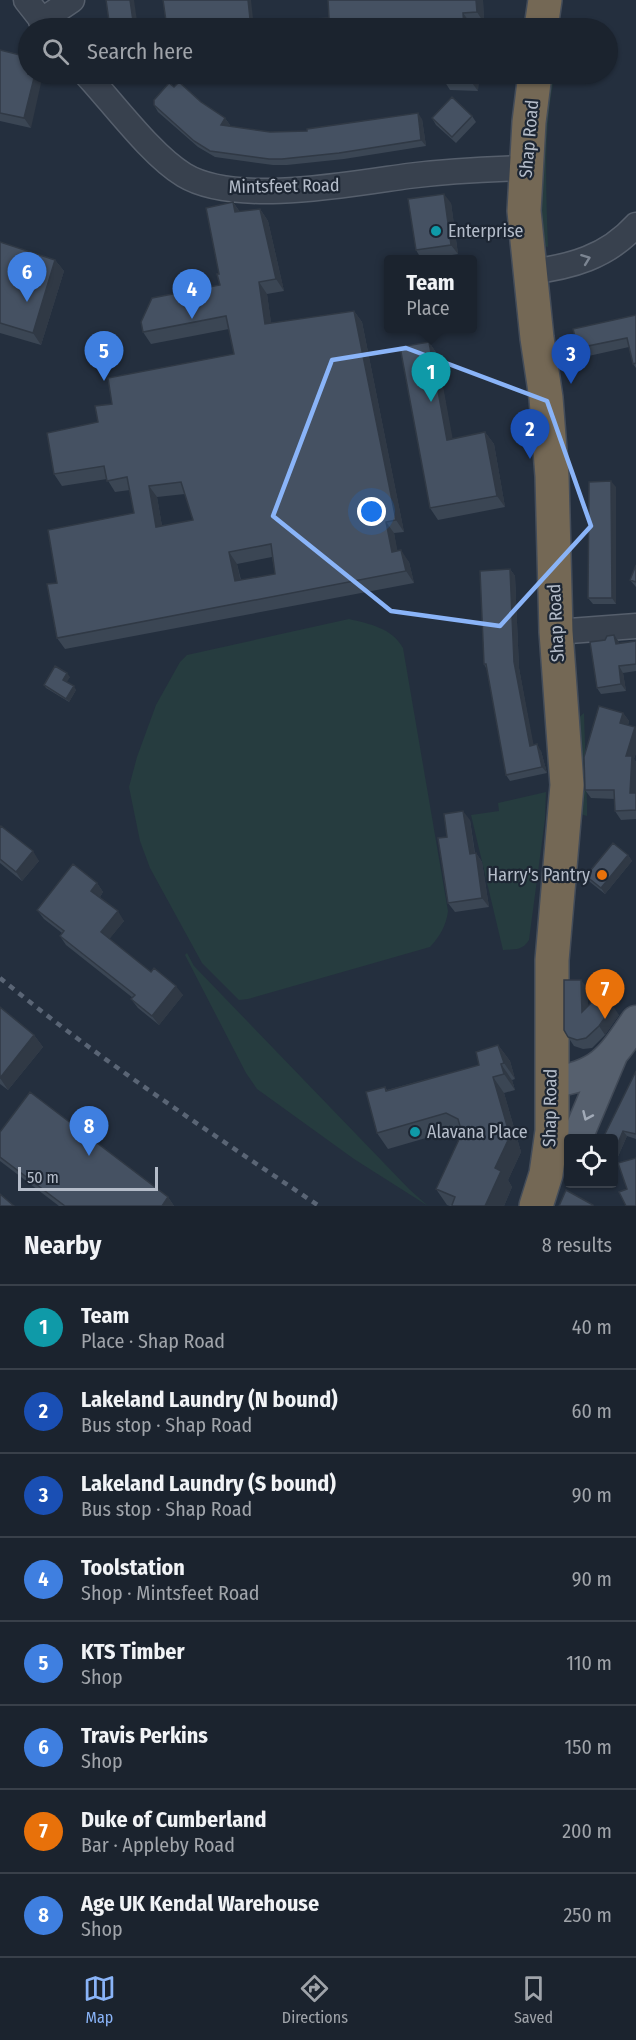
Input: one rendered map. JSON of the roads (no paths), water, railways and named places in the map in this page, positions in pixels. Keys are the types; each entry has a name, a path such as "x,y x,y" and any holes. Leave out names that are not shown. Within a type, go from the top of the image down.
{"highway":[{"path":"542,18 545,0"},
{"name":"Shap Road","path":"534,84 529,122 524,211 529,272 547,410 552,476 556,632 567,784 552,960 550,1036 552,1131 557,1165 536,1206"}],"main road":[{"path":"579,1134 612,1055 636,1021"},
{"path":"552,1082 583,1076 612,1055"}],"street":[{"path":"26,0 40,18"},
{"path":"53,18 72,0"},
{"name":"Mintsfeet Road","path":"95,84 150,146 184,176 210,185 244,190 326,188 479,168 526,168"},
{"path":"529,272 583,261 607,251 636,225"},
{"path":"556,632 636,626"}],"railway":[{"path":"0,978 117,1067 319,1206"}],"place":[{"name":"Enterprise","path":"436,231"},
{"name":"Travis Perkins","path":"27,302"},
{"name":"Toolstation","path":"192,319"},
{"name":"KTS Timber","path":"104,381"},
{"name":"Lakeland Laundry (S bound)","path":"571,384"},
{"name":"Team","path":"431,402"},
{"name":"Lakeland Laundry (N bound)","path":"530,459"},
{"name":"Harry's Pantry","path":"602,875"},
{"name":"Duke of Cumberland","path":"605,1019"},
{"name":"Alavana Place","path":"415,1132"},
{"name":"Age UK Kendal Warehouse","path":"89,1156"}]}
